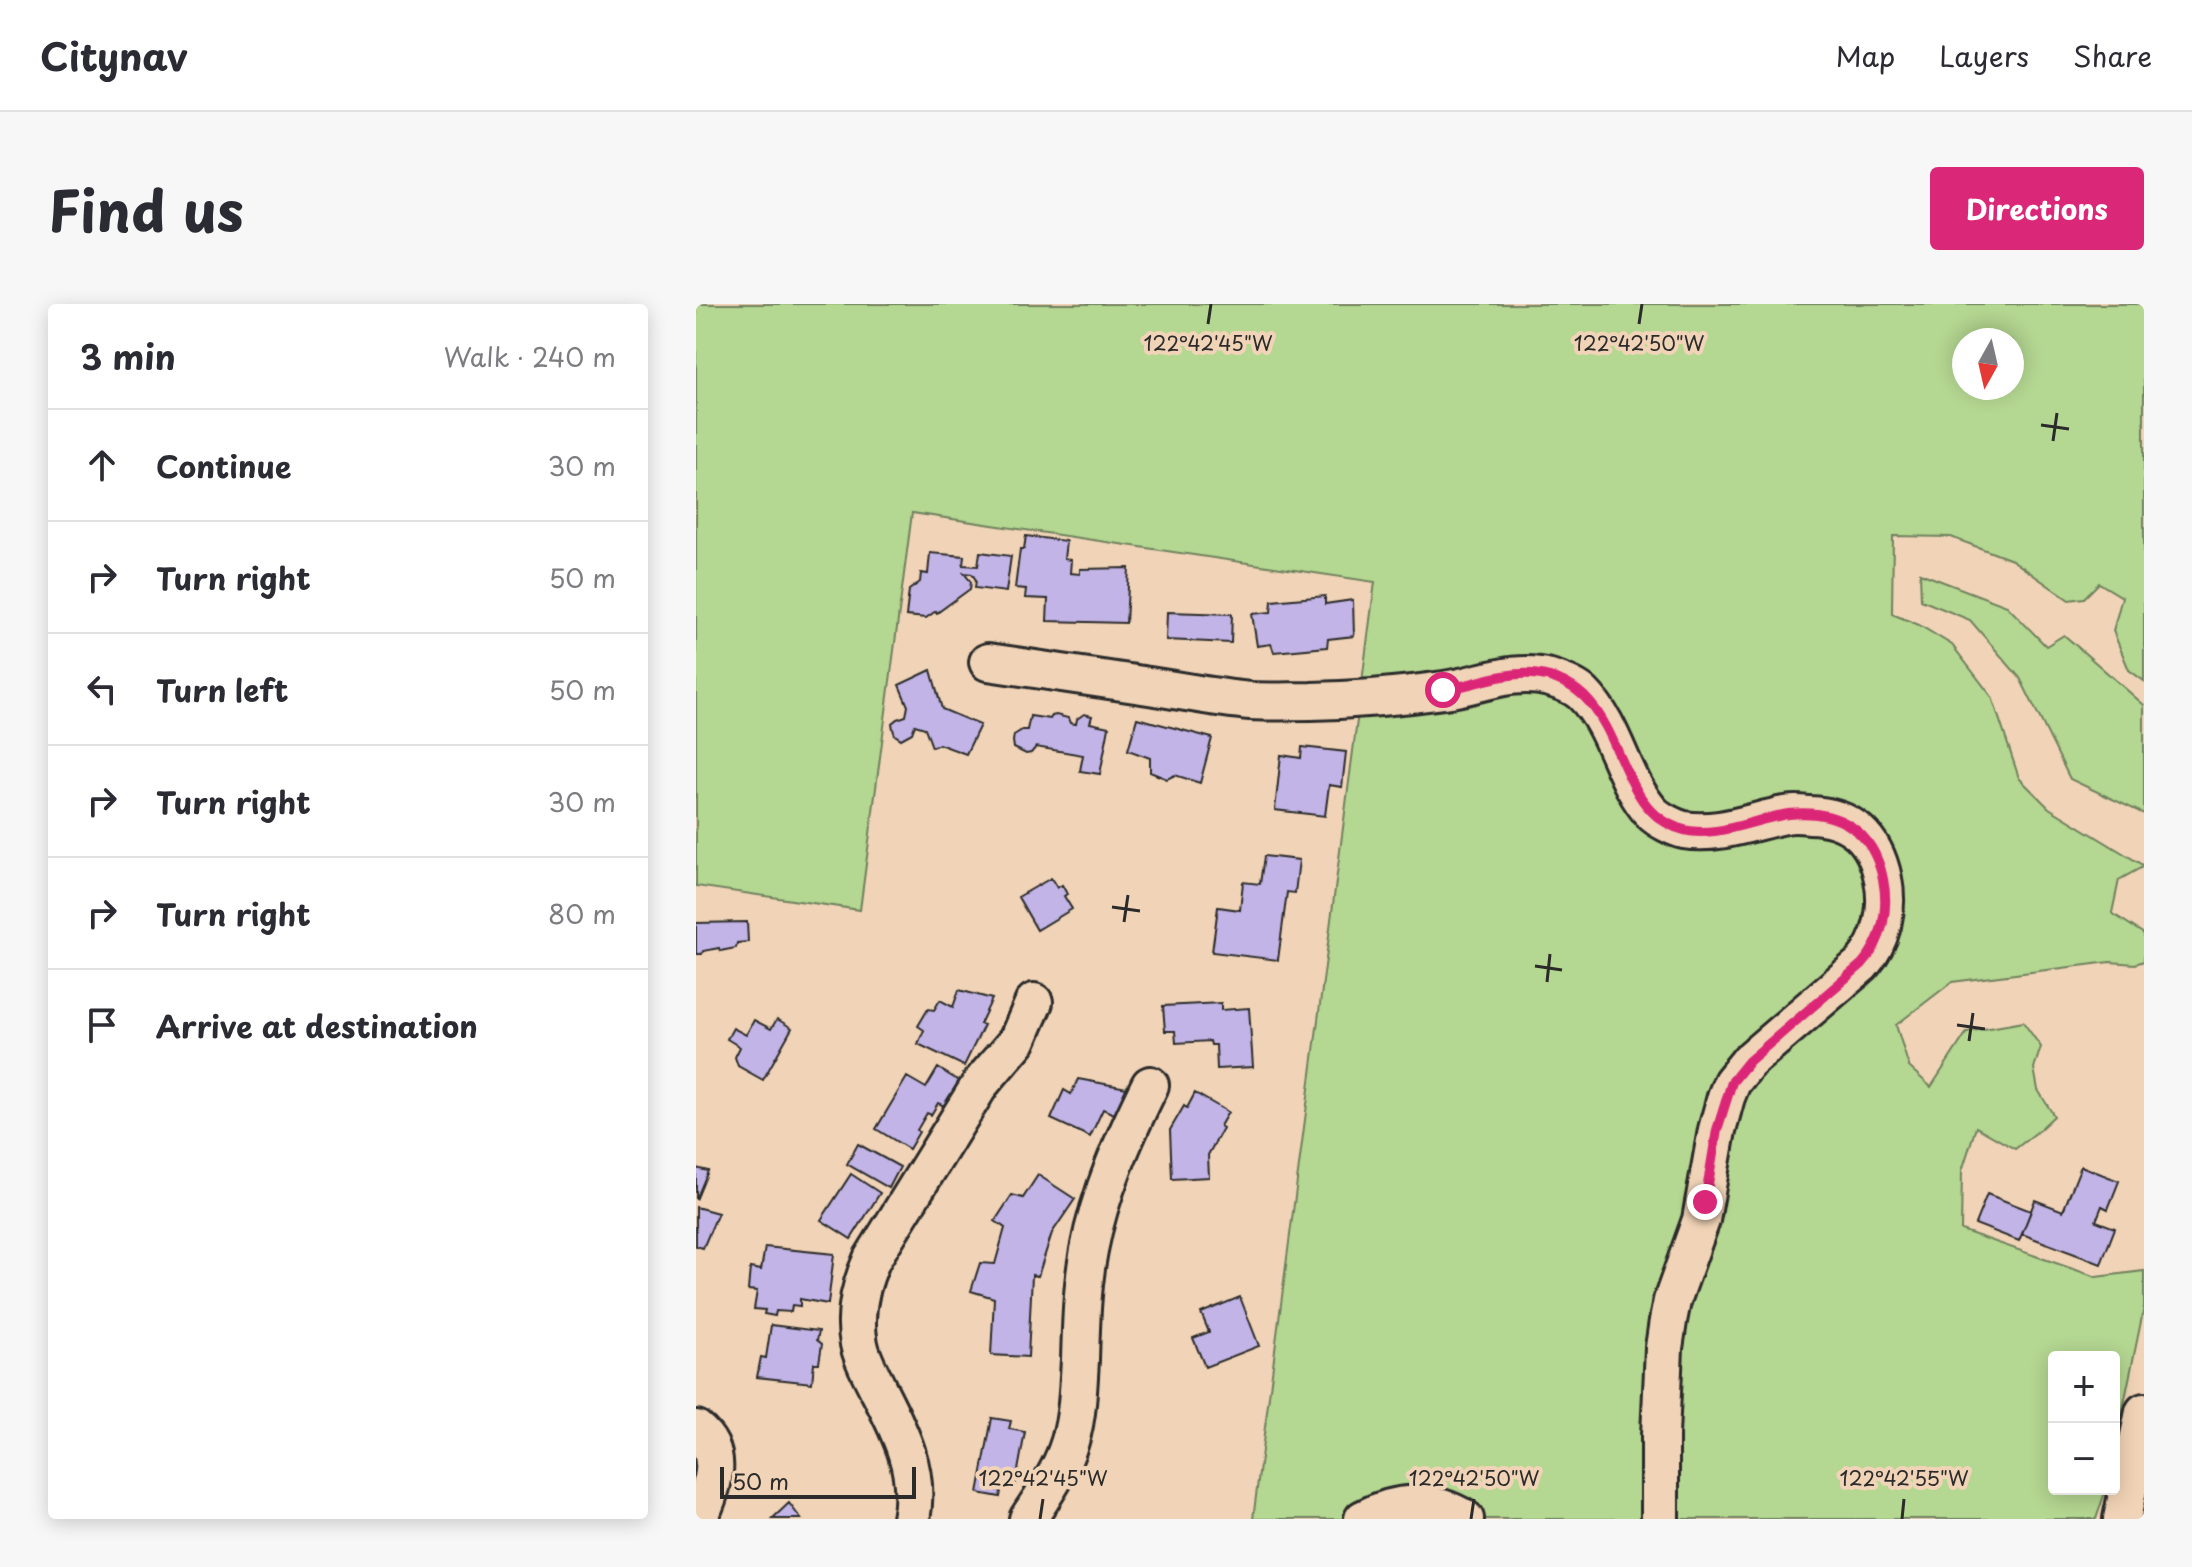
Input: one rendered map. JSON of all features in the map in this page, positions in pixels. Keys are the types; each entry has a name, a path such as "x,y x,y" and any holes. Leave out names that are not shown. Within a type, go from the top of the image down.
{"street":[{"path":"988,662 1251,701 1420,693 1469,686 1517,674 1536,674 1580,691 1601,715 1637,790 1653,815 1681,830 1706,831 1789,814 1817,815 1844,820 1867,841 1879,861 1885,888 1884,918 1875,946 1862,964 1749,1061 1732,1082 1726,1097 1703,1211 1668,1321 1660,1435 1660,1519"},
{"path":"911,1519 911,1467 902,1439 864,1360 859,1342 858,1300 872,1259 981,1083 1017,1041 1034,1002"},
{"path":"1028,1519 1058,1470 1071,1437 1078,1390 1088,1252 1104,1190 1124,1138 1150,1085"},
{"path":"2122,1519 2144,1412"},
{"path":"696,1429 709,1441 716,1464 711,1490 699,1519"},
{"path":"1363,1519 1388,1507 1414,1503 1440,1507 1465,1519"}],"green space":[{"path":"696,304 2144,304 2144,681 2129,670 2113,631 2122,597 2099,583 2084,598 2069,600 2012,560 1951,537 1893,536 1892,614 1919,625 1952,645 1992,697 2019,778 2049,808 2144,866 2119,880 2112,913 2144,934 2144,961 2135,964 2110,962 1952,982 1896,1025 1909,1067 1931,1087 1967,1032 2023,1022 2041,1047 2034,1068 2038,1090 2054,1116 2015,1149 1976,1127 1962,1171 1961,1230 2096,1277 2144,1271 2144,1307 2120,1423 2120,1351 2048,1351 2048,1495 2104,1495 2096,1519 1253,1519 1375,582 912,513 860,910 696,886"},
{"path":"1920,573 2007,606 2046,646 2064,635 2144,705 2144,814 2070,779 2020,678 1970,620 1921,600"}],"building":[{"path":"1026,536 1066,541 1064,559 1071,560 1070,573 1080,574 1080,569 1129,568 1126,623 1047,621 1048,599 1025,598 1026,589 1015,588 1020,549 1024,549"},
{"path":"980,552 1011,556 1006,592 975,588 976,580 972,574 964,573 971,582 970,589 926,618 906,616 909,590 920,582 921,573 928,574 930,553 964,556 963,565 978,566"},
{"path":"1325,596 1325,604 1353,600 1354,636 1328,639 1327,647 1274,652 1271,644 1257,646 1252,614 1271,612 1272,601"},
{"path":"1167,612 1232,614 1231,643 1166,640"},
{"path":"931,670 942,709 980,725 966,754 939,744 932,747 925,728 915,725 912,733 901,739 895,735 892,723 906,716 908,706 899,685"},
{"path":"1084,714 1092,716 1090,723 1109,727 1100,774 1080,771 1083,755 1036,747 1026,754 1014,748 1014,735 1027,730 1030,716 1050,719 1056,715 1076,724"},
{"path":"1137,718 1212,738 1200,783 1175,775 1167,779 1150,772 1150,758 1128,750"},
{"path":"1302,747 1346,752 1342,787 1329,785 1325,816 1275,810 1281,755 1301,758"},
{"path":"1264,856 1299,860 1295,893 1287,892 1278,960 1212,952 1218,907 1240,910 1243,882 1260,884"},
{"path":"1051,878 1057,888 1062,885 1072,909 1037,930 1018,897"},
{"path":"747,922 748,942 737,943 736,948 720,951 719,948 696,954 696,923"},
{"path":"959,990 992,999 980,1024 984,1025 964,1066 918,1044 924,1030 918,1026 928,1009 934,1010 940,1000 953,1007"},
{"path":"1221,1003 1221,1010 1249,1008 1253,1067 1217,1069 1216,1045 1211,1045 1210,1041 1176,1043 1175,1031 1165,1031 1163,1006"},
{"path":"777,1019 792,1028 763,1080 738,1066 735,1057 740,1047 727,1039 733,1028 746,1035 754,1020 771,1029"},
{"path":"938,1068 959,1081 944,1106 938,1103 931,1115 927,1113 909,1149 876,1129 907,1077 926,1088"},
{"path":"1078,1079 1138,1090 1125,1119 1103,1109 1090,1137 1051,1119 1064,1090 1071,1094"},
{"path":"1195,1093 1228,1112 1208,1155 1209,1177 1172,1179 1170,1130"},
{"path":"858,1144 900,1167 889,1188 847,1164"},
{"path":"2081,1166 2119,1181 2108,1209 2102,1206 2096,1221 2115,1228 2101,1264 2022,1234 2035,1200 2063,1211"},
{"path":"696,1168 708,1171 696,1200"},
{"path":"851,1174 880,1193 851,1239 821,1220"},
{"path":"1038,1175 1075,1199 1052,1233 1038,1276 1032,1275 1028,1357 991,1355 994,1298 971,1291 980,1263 995,1264 1005,1228 995,1221 1012,1195 1023,1198"},
{"path":"1987,1194 2031,1211 2019,1241 1975,1224"},
{"path":"696,1207 718,1213 703,1248 696,1246"},
{"path":"765,1247 834,1254 828,1304 800,1299 800,1306 792,1305 791,1312 776,1311 775,1316 764,1314 765,1310 754,1309 757,1291 748,1290 750,1268 761,1270"},
{"path":"1240,1297 1259,1346 1205,1367 1193,1338 1209,1332 1201,1313"},
{"path":"771,1325 819,1331 817,1340 822,1344 819,1363 814,1363 812,1383 757,1377 761,1357 766,1358"},
{"path":"992,1418 1011,1421 1009,1429 1025,1432 1015,1487 1002,1484 1000,1497 978,1493"},
{"path":"789,1503 801,1519 772,1519"}],"route":[{"path":"1443,690 1517,674 1536,674 1580,691 1601,715 1637,790 1653,815 1681,830 1706,831 1789,814 1817,815 1844,820 1873,849 1885,888 1884,918 1875,946 1862,964 1749,1061 1732,1082 1717,1130 1705,1202"}]}
